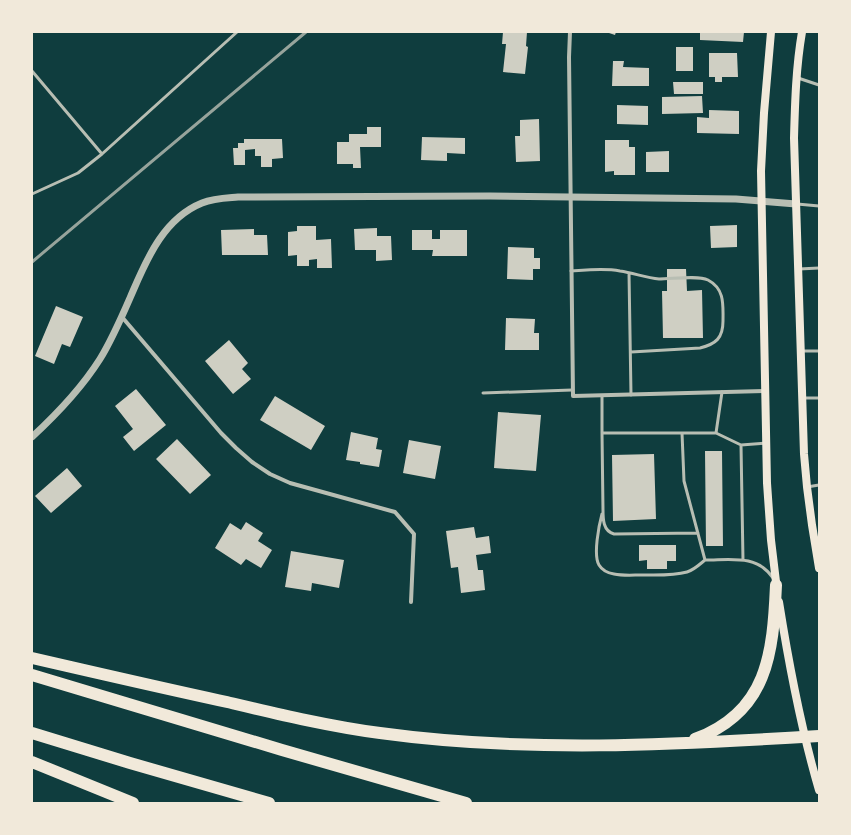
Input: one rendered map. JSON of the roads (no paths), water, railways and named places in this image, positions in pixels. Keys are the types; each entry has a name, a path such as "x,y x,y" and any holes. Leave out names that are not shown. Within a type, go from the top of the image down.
{"highway":[{"path":"675,744 694,740 727,723 751,698 761,678 770,653 776,585"},
{"path":"32,658 306,720 378,733 436,740 500,744 675,744 819,736"},
{"path":"32,675 466,803"},
{"path":"32,733 269,803"},
{"path":"32,762 134,803"}],"main road":[{"path":"771,32 763,121 761,163 766,443 769,518 776,585 792,680 819,790"},
{"path":"802,32 796,78 794,144 802,398 807,487 819,568"}],"street":[{"path":"570,32 572,396 765,391"},
{"path":"32,437 72,397 100,359 146,262 154,247 168,227 179,216 203,202 238,197 490,196 736,199 796,204"},
{"path":"121,316 221,433 252,462 270,474 290,483 395,512 414,534 410,602"}],"lane":[{"path":"32,194 78,173 102,154 235,33"},
{"path":"32,71 102,154"},
{"path":"796,78 819,84"},
{"path":"796,204 819,206"},
{"path":"798,269 819,268"},
{"path":"571,271 610,270 646,278 660,279 702,278 708,280 719,290 722,298 723,327 722,334 717,341 709,346 700,348 631,352"},
{"path":"629,273 631,395"},
{"path":"801,351 819,350"},
{"path":"483,393 572,390"},
{"path":"716,433 722,392"},
{"path":"602,396 602,510 598,534 598,564 604,570 613,574 678,575 690,571 705,560 743,560 756,563 765,568 776,585"},
{"path":"802,398 819,398"},
{"path":"602,433 716,433 741,444 766,443"},
{"path":"682,433 684,481 705,560"},
{"path":"741,444 743,560"},
{"path":"807,487 819,485"},
{"path":"602,510 605,527 610,533 614,534 698,533"}],"railway":[{"path":"32,262 306,32"}]}
